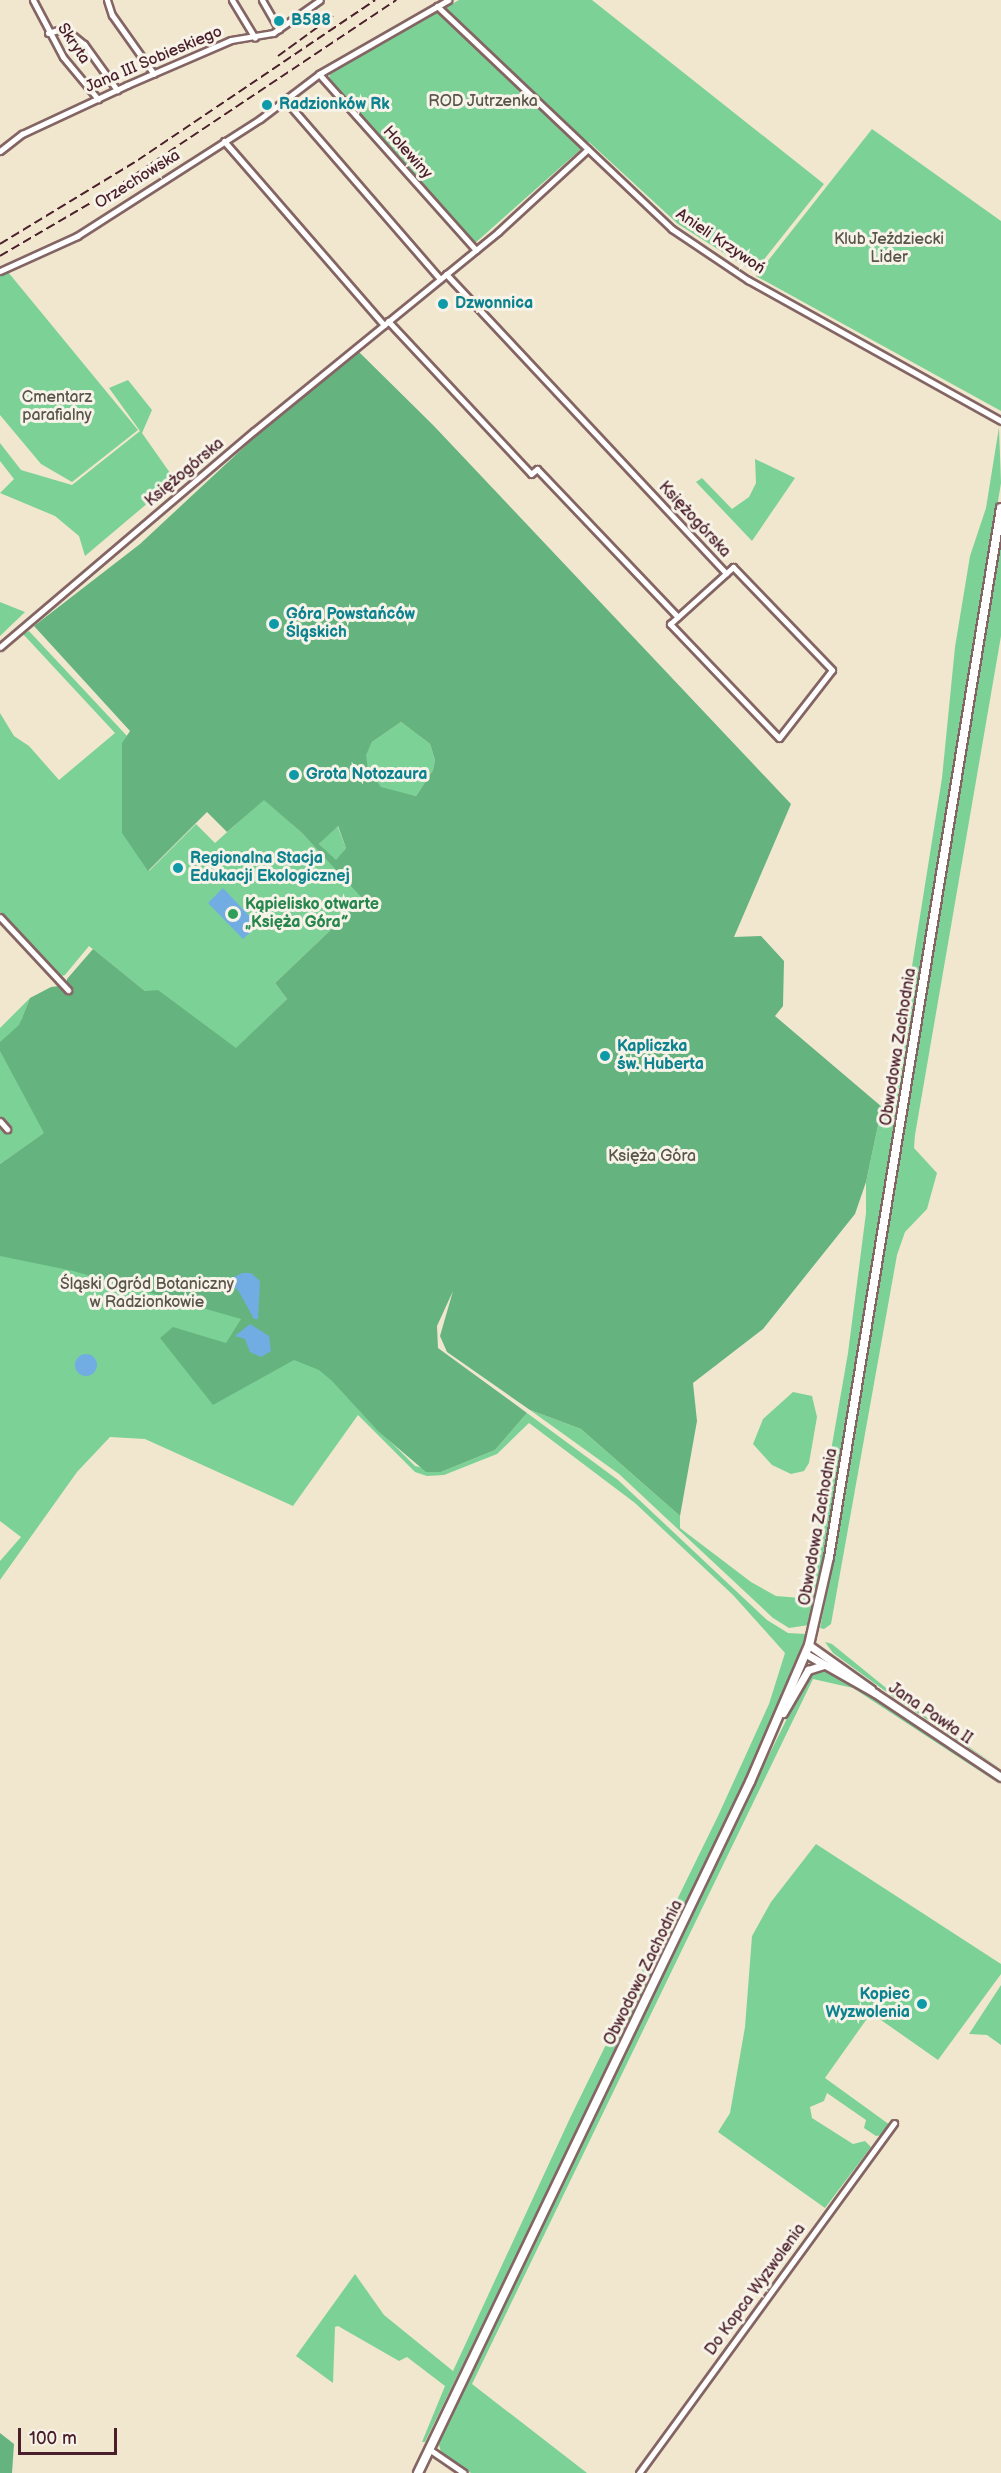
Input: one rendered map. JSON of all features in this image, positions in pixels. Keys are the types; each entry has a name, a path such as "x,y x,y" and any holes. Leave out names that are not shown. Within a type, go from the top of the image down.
{"main road":[{"name":"Obwodowa Zachodnia","path":"418,2473 781,1716 807,1650 831,1546 1001,508"}],"street":[{"name":"Skryta","path":"33,0 48,33 98,99"},
{"path":"107,0 112,15 154,74"},
{"path":"232,0 255,38"},
{"path":"262,0 279,30"},
{"name":"Jana III Sobieskiego","path":"0,151 22,134 231,40 255,38 279,30 311,3 320,0"},
{"name":"Orzechowska","path":"0,272 76,236 224,141 319,74 448,0"},
{"name":"Anieli Krzywoń","path":"437,6 672,228 748,280 1001,421"},
{"path":"48,33 63,28 84,44 117,90"},
{"name":"Holewiny","path":"319,74 476,250"},
{"path":"285,100 440,279"},
{"path":"224,141 386,323"},
{"name":"Księżogórska","path":"0,647 476,250 588,149"},
{"name":"Księżogórska","path":"446,274 726,573"},
{"name":"Księżogórska","path":"386,323 531,474 537,469 678,617"},
{"name":"Księżogórska","path":"734,567 832,670 779,738 670,624 726,573 734,567"},
{"path":"0,917 68,990"},
{"path":"0,1121 7,1129"},
{"name":"Jana Pawła II","path":"807,1650 825,1665 874,1693"},
{"name":"Jana Pawła II","path":"807,1650 1001,1778"},
{"path":"781,1716 808,1670 825,1665"},
{"name":"Do Kopca Wyzwolenia","path":"639,2473 894,2123"},
{"path":"429,2450 464,2473"}],"green space":[{"name":"ROD Jutrzenka","path":"459,0 592,0 824,184 754,272 678,224 589,142 474,244 329,78 330,74"},
{"name":"Klub Jeździecki Lider","path":"872,129 1001,221 1001,411 756,276"},
{"name":"Cmentarz parafialny","path":"8,272 138,430 72,482 41,464 0,415 0,275"},
{"name":"Księża Góra","path":"359,352 433,425 791,804 734,937 761,936 784,961 783,1006 775,1016 882,1107 866,1182 855,1214 763,1329 693,1383 697,1421 680,1516 581,1429 530,1410 447,1352 440,1336 453,1291 437,1326 438,1348 527,1413 495,1450 441,1472 426,1472 378,1431 332,1381 319,1370 294,1360 213,1405 160,1338 173,1327 226,1343 241,1319 73,1271 0,1256 0,1164 44,1133 0,1051 0,1042 19,1025 30,998 51,987 67,985 67,979 93,949 145,991 158,990 236,1048 287,999 275,983 363,899 302,833 264,800 227,832 207,812 148,871 122,833 122,743 130,731 34,626 140,544 256,436","holes":["401,722 430,744 435,760 433,770 416,796 381,787 368,769 366,755 372,742","338,826 346,848 336,860 319,844"]},
{"path":"128,380 152,410 142,433 175,480 85,556 79,536 55,516 0,493 14,479 0,461 0,443 21,470 72,485 140,431 109,388"},
{"path":"999,427 1001,483 826,1549 809,1625 789,1628 773,1618 619,1474 530,1410 581,1429 680,1516 680,1528 751,1582 776,1596 800,1598 813,1554 848,1353 866,1213 866,1182 882,1107 892,1092 942,778 955,647 970,556 986,508"},
{"path":"755,459 795,478 752,541 696,482 702,478 732,509 749,497 756,483"},
{"path":"1001,543 1001,636 915,1135 914,1148 937,1173 927,1209 905,1232 897,1255 831,1624 824,1629 820,1628 844,1503"},
{"path":"0,602 25,612 0,636"},
{"path":"29,631 127,736 122,744 149,871 196,824 215,843 264,799 302,833 364,898 275,983 287,999 236,1049 145,991 89,946 65,975 58,977 0,912 0,713 14,736 29,746 59,780 115,733 23,634"},
{"path":"401,722 430,744 435,760 433,770 416,796 381,788 368,769 365,755 372,742"},
{"path":"337,825 346,848 336,861 319,844"},
{"name":"Śląski Ogród Botaniczny w Radzionkowie","path":"30,998 21,1020 361,1412 415,1466 441,1472 495,1450 527,1413 618,1480 767,1620 788,1633 806,1634 769,1733 713,1852 425,2442 422,2442 445,2386 407,2357 399,2361 338,2326 335,2327 333,2383 296,2356 355,2274 384,2315 453,2371 571,2116 718,1816 769,1704 785,1653 733,1595 635,1503 529,1423 497,1454 444,1475 427,1476 415,1472 358,1415 293,1506 145,1439 110,1437 77,1472 0,1580 0,1561 21,1537 0,1521 0,1168 16,1159 43,1134 0,1164 0,1028"},
{"path":"793,1392 812,1396 817,1417 809,1463 804,1471 791,1474 772,1465 753,1444 763,1419"},
{"path":"825,1642 832,1644 896,1696 1001,1769 892,1696 833,1653"},
{"path":"821,1668 880,1701 1001,1785 853,1688 813,1679 472,2384 587,2473 471,2473 441,2452 438,2442 810,1672"},
{"path":"816,1844 1001,1964 1001,1974 938,2060 871,2013 825,2078 890,2125 883,2135 876,2136 864,2128 866,2120 827,2093 824,2101 810,2107 812,2118 853,2144 865,2141 871,2147 825,2208 718,2132 730,2113 745,2027 752,1936 771,1902"},
{"path":"1001,1985 1001,2045 987,2035 969,2034"},
{"path":"0,2433 14,2444 12,2473 0,2473"}],"water":[{"name":"Kąpielisko otwarte „Księża Góra”","path":"223,888 258,925 243,939 208,903"},
{"path":"242,1273 251,1273 260,1281 258,1319 254,1319 238,1290 229,1284 228,1280"},
{"path":"250,1324 269,1336 271,1351 261,1357 250,1352 245,1339 235,1336"},
{"path":"86,1354 94,1357 97,1365 94,1373 86,1376 78,1373 75,1365 78,1357"}],"railway":[{"path":"0,244 138,160 375,0"},
{"path":"0,256 101,197 396,0"},
{"path":"278,56 333,16"}],"place":[{"name":"B588","path":"279,21"},
{"name":"Radzionków Rk","path":"267,105"},
{"name":"Dzwonnica","path":"443,304"},
{"name":"Góra Powstańców Śląskich","path":"274,624"},
{"name":"Grota Notozaura","path":"294,775"},
{"name":"Regionalna Stacja Edukacji Ekologicznej","path":"178,868"},
{"name":"Kąpielisko otwarte „Księża Góra”","path":"233,914"},
{"name":"Kapliczka św. Huberta","path":"605,1056"},
{"name":"Kopiec Wyzwolenia","path":"922,2004"}]}
